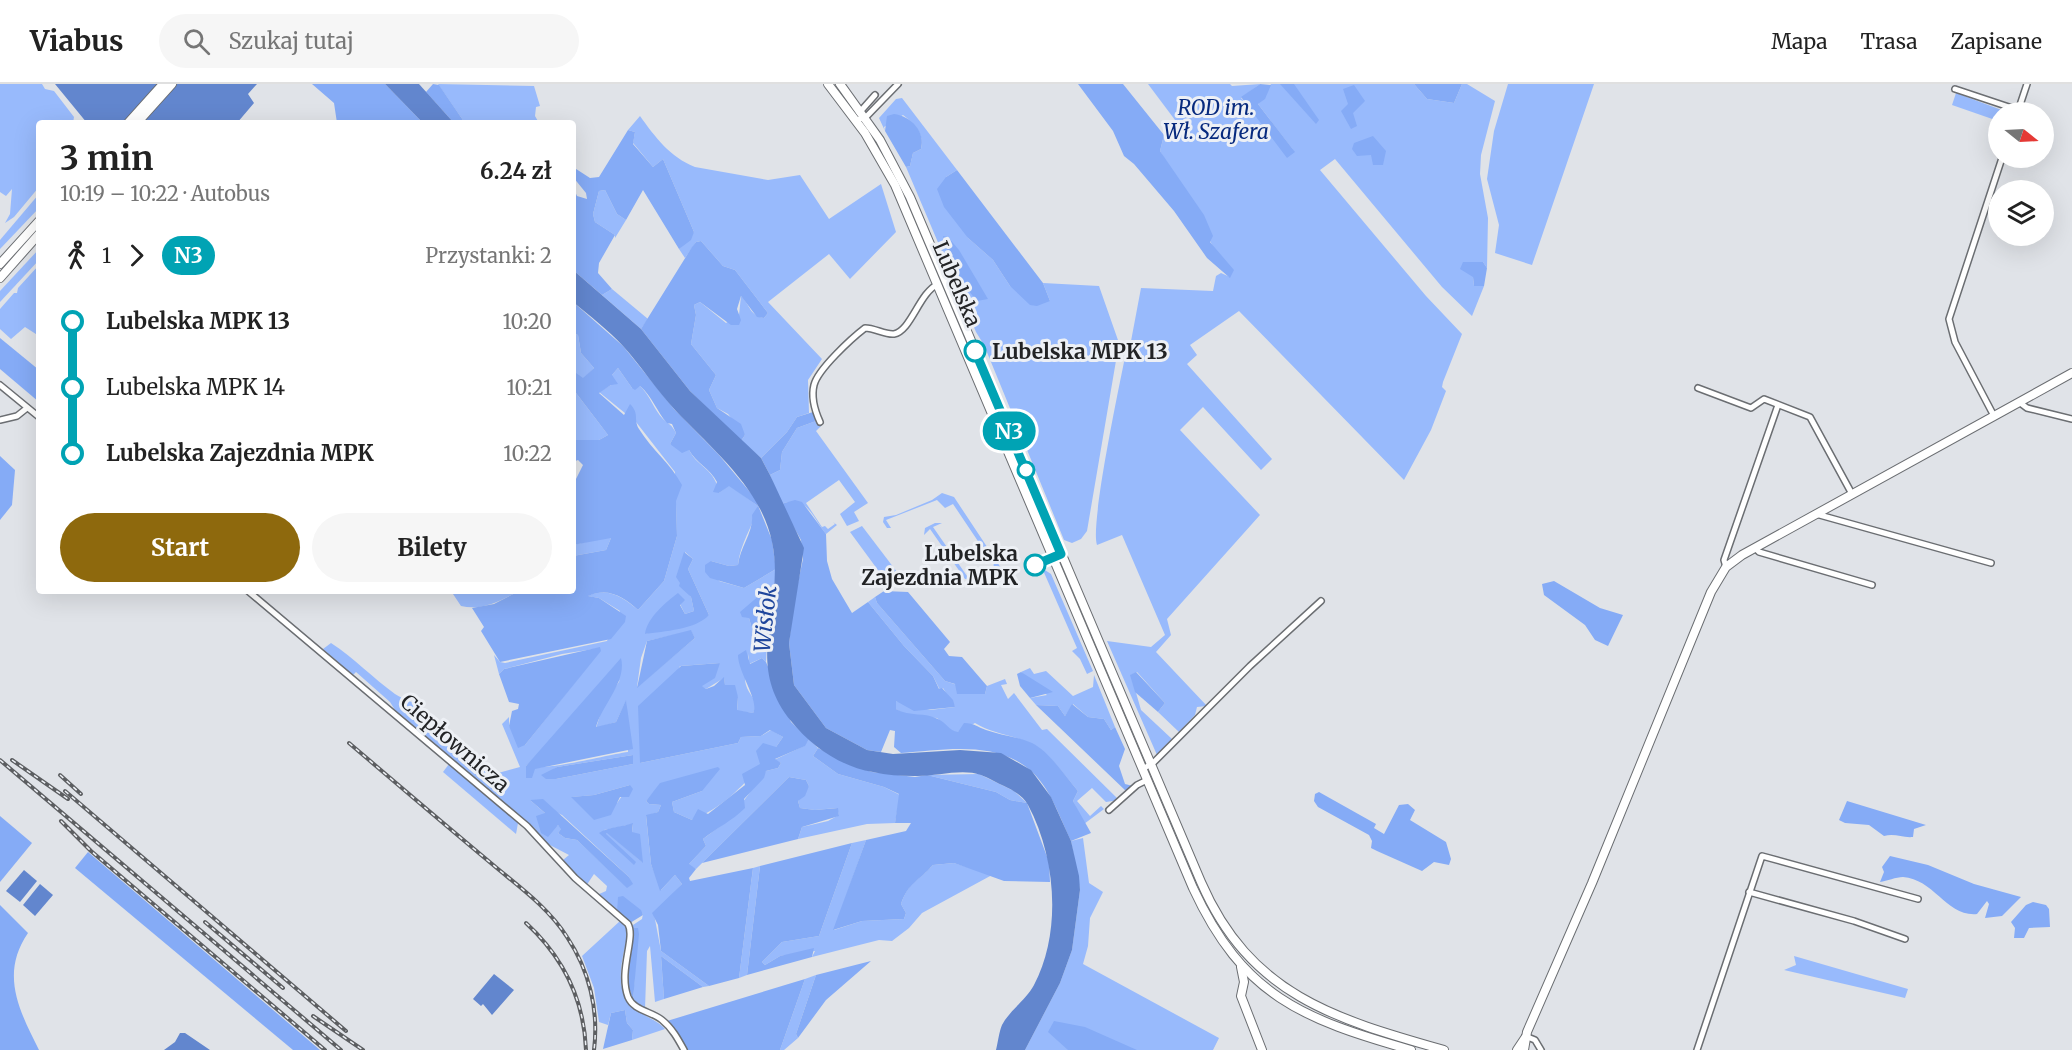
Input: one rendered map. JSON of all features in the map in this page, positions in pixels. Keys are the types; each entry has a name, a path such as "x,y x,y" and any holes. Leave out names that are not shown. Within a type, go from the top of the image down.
{"main road":[{"path":"131,120 163,84"},
{"path":"140,120 172,84"},
{"name":"Lubelska","path":"828,84 857,120 892,180 1204,912 1222,942 1240,965 1284,1002 1312,1018 1411,1050"},
{"name":"Lubelska","path":"840,84 866,117 898,172 1203,889 1226,929 1244,953 1263,971 1284,988 1317,1007 1382,1033 1444,1050"},
{"path":"0,264 36,224"},
{"path":"0,278 36,237"},
{"path":"1517,1050 1526,1036 1634,784 1711,592 1726,567 1755,548 2072,373"},
{"path":"1240,965 1244,982 1241,996 1262,1050"},
{"path":"1244,982 1256,980"},
{"path":"1312,1018 1321,1013 1317,1007"},
{"path":"1524,1050 1526,1036"}],"street":[{"path":"857,120 866,117 898,84"},
{"path":"2021,102 2027,84"},
{"path":"1955,90 1991,102"},
{"path":"857,120 860,109 875,95"},
{"path":"1994,416 1955,342 1949,319 1999,168"},
{"path":"820,422 813,395 816,380 855,336 865,328 892,334 902,330 927,291 945,281"},
{"path":"0,385 36,415"},
{"path":"1698,388 1751,408 1764,399 1810,417 1852,494"},
{"path":"2019,402 2023,407 2072,419"},
{"path":"1726,567 1724,560 1778,405"},
{"path":"0,420 17,416 27,408"},
{"path":"1816,514 1827,519 1991,563"},
{"path":"1755,548 1759,552 1872,585"},
{"name":"Ciepłownicza","path":"252,594 527,826 575,878 628,924 631,930 623,970 628,998 636,1007 662,1020 684,1050"},
{"path":"1109,810 1139,783 1151,765 1250,666 1321,601"},
{"path":"1697,1050 1711,1014 1762,856 1918,899"},
{"path":"1749,892 1854,921 1905,939"},
{"path":"1526,1036 1535,1040 1540,1050"}],"green space":[{"path":"0,84 42,84 45,89 54,91 74,117 74,120 36,120 36,191 14,217 5,223 10,214 12,189 6,196 0,192"},
{"path":"438,84 534,86 540,106 536,107 535,116 537,120 463,120"},
{"name":"ROD im. Wł. Szafera","path":"1148,84 1230,84 1232,86 1260,84 1241,98 1294,151 1258,104 1271,84 1414,84 1427,99 1454,103 1462,84 1467,84 1495,101 1481,155 1480,174 1488,218 1487,268 1483,262 1473,277 1474,286 1484,286 1472,316 1442,287 1335,159 1320,170 1426,296 1462,334 1443,382 1442,387 1446,391 1431,430 1404,480 1239,311 1190,345 1197,355 1187,364 1272,459 1261,470 1203,407 1180,430 1260,515 1167,619 1171,635 1156,652 1207,706 1197,707 1195,715 1179,732 1158,712 1165,703 1137,672 1131,675 1141,710 1172,739 1157,755 1107,641 1151,647 1165,635 1122,535 1097,545 1097,513 1111,428 1141,288 1213,291 1216,276 1221,273 1230,277 1160,151 1164,135 1175,120"},
{"path":"1508,84 1594,84 1532,265 1495,253 1499,225 1487,179 1494,131"},
{"path":"1956,93 1988,105 1988,118 1952,105"},
{"path":"902,98 957,170 946,177 968,238 993,260 1010,286 1050,301 1043,283 1099,286 1119,343 1087,531 1081,539 1072,543 1064,540 984,345 976,332 906,167 910,166 913,153 921,149 920,134 915,125 903,115 884,127 885,131 879,118 896,99"},
{"path":"640,116 657,139 671,152 695,167 768,180 800,175 829,219 881,184 896,232 850,279 829,254 768,302 822,359 808,380 809,413 797,417 787,432 761,458 741,441 745,435 728,414 717,408 709,390 716,375 691,344 696,315 694,305 700,302 726,323 739,315 741,296 759,317 764,318 768,313 735,270 723,266 701,241 696,242 685,258 679,249 694,232 663,159 653,167 633,143 635,132 628,130"},
{"path":"605,190 617,214 626,220 615,238 615,235 595,222 593,214 599,191"},
{"path":"36,198 36,211 0,249 0,240"},
{"path":"36,252 36,263 0,302 0,291"},
{"path":"36,268 36,334 25,327 11,339 0,329 0,309 14,293 17,293 18,288"},
{"path":"612,289 648,319 641,329 602,295"},
{"path":"576,334 581,353 594,368 583,379 576,377"},
{"path":"618,368 632,388 640,386 663,419 672,426 676,433 670,444 689,450 714,478 719,493 729,485 758,506 741,549 738,565 729,566 711,561 719,581 744,588 776,569 771,609 766,602 757,600 749,606 749,618 756,643 761,646 767,645 766,662 762,658 749,664 749,654 745,682 755,702 753,713 737,711 738,697 725,685 724,678 706,689 701,686 720,663 680,666 641,748 640,763 738,743 741,737 761,736 771,730 783,737 776,747 759,756 761,764 738,789 721,804 692,820 674,812 672,802 702,791 653,793 646,801 649,804 661,805 658,812 646,816 651,864 661,890 675,875 682,884 654,914 661,951 709,986 703,987 661,956 664,999 655,1002 650,946 647,951 645,1009 633,1000 638,928 633,928 633,925 642,919 643,914 619,903 617,912 597,895 606,891 607,886 594,874 586,886 563,860 569,855 546,843 534,828 395,710 390,702 356,672 353,675 323,649 331,643 395,694 421,708 420,716 484,769 492,768 498,773 520,767 502,724 509,717 509,726 525,745 600,651 600,648 562,654 504,669 499,674 494,655 500,662 505,663 607,641 620,611 599,598 587,596 595,593 608,593 627,601 638,610 664,581 677,536 675,472 636,422 599,392 611,385 612,375","holes":["685,552 693,559 688,569 709,615 645,634 680,604 685,614 694,611 691,597 685,589","691,631 695,638 637,687 641,658 647,641","620,680 602,709 596,728 616,722 626,701 628,752 560,765 526,766","633,755 633,764 556,779 554,769 557,767","630,785 617,803 572,797 594,795","530,800 562,815 629,877 632,884 627,887 577,840 565,838 558,833 562,828 558,825 552,829 546,814","633,824 632,832 642,862 607,832 606,834 604,830"]},
{"path":"576,393 608,435 599,440 576,440"},
{"path":"816,421 821,426 816,431 868,503 854,512 859,521 847,526 840,514 855,502 839,480 806,503 822,527 825,526 828,529 835,524 833,522 837,525 826,534 803,505 790,502 781,504 770,475 780,470 782,452 797,428"},
{"path":"942,493 954,497 1003,571 1002,575 994,576 989,572 994,565 953,504 945,508 937,500 886,520 891,528 887,528 883,522 884,517 896,515 932,500"},
{"path":"935,523 942,523 933,527 967,576 980,576 979,581 965,579 930,529 924,535 925,528"},
{"path":"862,526 897,572 886,581 850,532"},
{"path":"611,538 606,550 576,555 576,544"},
{"path":"1042,568 1051,574 1093,671 1087,674 1080,659 1072,651 1077,648"},
{"path":"453,594 513,594 491,604 476,607 461,606"},
{"path":"875,597 877,603 945,681 985,694 987,686 1005,679 1007,684 1001,685 1008,699 1014,693 1042,730 1047,729 1119,800 1106,802 1092,788 1077,801 1090,816 1101,806 1104,809 1084,824 1073,801 1078,791 1039,748 975,723 958,732 953,732 937,718 906,715 896,709 896,701 930,710 955,707 943,688 940,690 933,676 904,646 868,602"},
{"path":"1030,668 1034,674 1046,671 1073,696 1093,687 1094,675 1115,727 1111,730 1104,719 1088,717 1073,704 1065,716 1058,706 1036,705 1030,698 1047,695 1021,672"},
{"path":"809,739 818,748 813,756 838,774 884,787 900,795 895,823 867,824 798,839 802,827 828,821 839,815 837,808 815,810 800,808 798,801 809,786 806,780 789,777 696,869 688,865 706,846 703,839 730,819 766,771 778,768 781,763 774,760 804,746"},
{"path":"449,764 518,823 516,834 443,772"},
{"path":"979,774 1014,791 1027,803 1010,800 996,792 927,775"},
{"path":"1083,838 1089,883 1103,892 1090,918 1088,946 1083,964 1219,1038 1213,1050 1025,1050 1060,983 1072,950 1080,890 1071,841"},
{"path":"866,840 834,930 862,921 904,919 906,913 901,904 904,896 933,865 954,863 992,875 922,913 909,928 892,941 879,940 812,957 815,951 780,956 765,965 762,962 782,942 819,936 852,843"},
{"path":"760,866 747,975 739,978 753,868"},
{"path":"620,921 629,929 621,970 623,991 634,1008 665,1029 632,1040 633,1030 627,1023 625,1010 611,1013 608,1025 599,1022 594,988 582,956"},
{"path":"1794,956 1908,989 1905,998 1784,970 1796,965"},
{"path":"816,975 796,1034 798,1038 784,1050 780,1050 805,979"}],"shaded area":[{"path":"55,84 257,84 248,94 254,103 240,120 85,120"},
{"path":"312,84 385,84 420,120 337,120 334,103"},
{"path":"385,84 419,84 451,120 420,120"},
{"path":"433,84 439,85 463,120 451,120 426,92"},
{"path":"1078,84 1123,84 1164,135 1160,151 1204,215 1213,236 1210,242 1234,270 1230,278 1207,258 1174,211 1134,164 1124,156 1113,131"},
{"path":"1260,84 1271,85 1265,99 1258,104 1295,152 1287,158 1241,97"},
{"path":"1280,84 1294,84 1319,120 1316,124"},
{"path":"1414,84 1462,84 1454,103 1427,99"},
{"path":"1354,85 1365,101 1353,113 1357,126 1351,129 1341,111 1348,104 1343,89"},
{"path":"894,114 911,121 921,137 921,149 913,153 910,166 906,167 885,131 887,116"},
{"path":"628,130 635,132 633,144 653,167 663,159 694,232 691,240 679,249 643,190 626,220 617,214 605,190 599,191 593,214 595,222 615,235 599,263 598,273 612,289 602,295 576,273 576,194 587,199 586,193 576,181 576,169 590,178 599,177"},
{"path":"1373,136 1386,151 1383,165 1373,165 1371,155 1357,156 1352,149 1354,143"},
{"path":"957,170 1043,283 1050,301 1037,306 1030,305 1010,286 993,260 968,238 944,207 937,189 946,177"},
{"path":"943,236 948,237 959,250 988,299 977,301 955,274"},
{"path":"701,241 723,266 735,270 768,313 764,318 757,317 741,296 737,309 741,320 739,325 731,325 700,302 694,305 696,315 691,344 716,375 709,390 717,408 741,424 745,435 741,441 690,391 641,329 692,247 696,242"},
{"path":"1463,262 1483,262 1487,268 1484,286 1474,286 1473,277 1460,269"},
{"path":"576,273 641,329 690,391 761,458 804,548 789,643 794,685 826,728 867,750 893,754 960,750 1001,753 1031,770 1051,797 1071,841 1080,890 1072,950 1060,983 1025,1050 996,1050 1002,1025 1034,985 1049,942 1052,918 1050,871 1045,848 1028,805 1011,789 973,773 899,776 861,769 838,760 817,747 791,721 777,699 769,677 768,633 775,566 772,542 766,522 757,504 733,470 669,403 637,362 605,329 576,305"},
{"path":"576,305 623,346 674,409 719,455 755,498 772,540 776,569 744,588 710,578 705,572 705,565 711,561 729,566 738,565 751,527 752,515 758,506 729,486 719,493 713,492 717,482 714,477 689,450 682,453 670,444 676,433 672,424 667,423 640,386 635,390 632,388 618,368 612,375 618,384 611,385 599,393 624,415 630,404 635,411 639,429 682,485 676,501 677,536 664,581 638,610 627,601 609,593 595,593 588,596 599,598 626,616 625,622 611,639 500,662 481,631 484,627 472,608 494,604 513,594 576,594 576,555 606,550 611,538 576,544 576,479 583,465 576,461 576,440 599,440 608,435 576,393 576,373 583,378 594,368 581,353 576,334"},
{"path":"0,338 36,368 36,399 0,369"},
{"path":"813,412 816,421 797,428 782,452 780,470 770,475 761,458 787,432 797,417"},
{"path":"0,456 15,470 12,505 0,520"},
{"path":"795,500 802,502 826,534 827,561 832,579 852,613 868,602 904,646 933,676 939,689 942,688 953,700 955,707 914,711 896,701 896,709 933,717 958,732 964,723 971,724 991,732 1027,741 1039,747 1078,791 1073,801 1091,833 1071,841 1054,803 1037,777 1016,761 1001,754 968,749 901,753 894,747 895,731 890,730 881,752 867,750 826,728 794,685 789,643 794,601 803,559 801,540 781,504"},
{"path":"684,552 693,559 688,569 709,615 688,627 645,634 653,616 678,593 685,600 680,605 685,614 694,611 691,597 679,586 680,583 676,577"},
{"path":"1554,581 1600,608 1623,615 1608,646 1595,640 1585,625 1544,595 1542,584"},
{"path":"884,591 908,592 950,642 944,649 949,656 962,657 987,686 985,694 957,694 955,684 945,681 877,603 875,597"},
{"path":"761,594 765,594 766,602 771,609 767,645 761,646 756,643 749,618 742,617 740,612"},
{"path":"691,630 695,638 637,688 647,641"},
{"path":"600,647 601,651 525,745 518,748 509,726 512,711 518,709 519,704 509,702 499,674 504,669"},
{"path":"746,650 750,664 762,658 766,662 791,722 809,739 805,746 775,759 781,763 778,768 766,771 764,778 744,799 745,808 703,839 706,846 689,864 696,869 689,878 690,881 753,868 739,978 709,986 661,951 658,925 652,913 682,884 675,875 660,891 651,864 646,815 658,812 661,805 649,804 646,801 660,783 718,767 720,769 702,791 672,802 674,812 692,820 698,809 708,814 745,785 742,774 760,764 756,751 763,743 776,747 783,737 770,730 761,736 741,737 738,743 640,763 638,706 681,666 720,663 715,678 702,686 706,689 714,686 724,677 725,685 735,685 738,697 737,710 753,713 754,701 741,670 738,655"},
{"path":"621,658 622,667 617,685 596,727 616,722 626,700 633,749 535,769 532,778 526,778 526,766"},
{"path":"1021,672 1053,692 1030,698 1020,686 1017,674"},
{"path":"1136,672 1165,703 1158,712 1135,692 1130,675"},
{"path":"1072,704 1088,717 1104,719 1111,730 1115,727 1125,749 1119,766 1125,784 1133,786 1127,792 1036,705 1058,706 1065,716"},
{"path":"818,748 854,766 872,772 915,777 927,775 996,792 1010,800 1027,803 1049,862 1050,882 1004,881 954,863 933,865 904,897 901,904 906,913 904,919 862,921 833,930 866,840 906,831 911,823 895,823 899,794 884,787 838,774 813,756"},
{"path":"633,755 633,764 556,779 546,779 541,775 557,767"},
{"path":"789,777 806,780 809,786 805,796 798,801 800,808 815,810 838,808 839,816 802,827 798,839 702,863"},
{"path":"630,785 633,789 629,797 620,797 611,815 594,820 571,797 594,795"},
{"path":"1319,792 1376,824 1374,828 1384,834 1399,805 1408,804 1415,810 1410,820 1446,842 1451,859 1449,865 1434,862 1422,871 1371,848 1372,841 1369,835 1318,807 1314,801 1315,794"},
{"path":"543,799 629,877 633,884 627,888 577,840 565,838 558,833 561,829 558,825 548,837 541,833 536,816 545,813 530,800"},
{"path":"1847,801 1926,825 1914,829 1913,837 1884,836 1869,825 1845,823 1839,820"},
{"path":"0,816 32,843 0,882"},
{"path":"633,823 632,832 640,834 643,863 606,834 636,862 634,865 599,833 606,829"},
{"path":"852,843 819,936 782,942 762,962 765,965 780,956 814,948 812,957 747,975 760,866"},
{"path":"88,852 320,1050 293,1050 75,868"},
{"path":"1890,856 1928,865 1974,884 2021,897 2002,916 1985,918 1989,904 1987,901 1977,914 1966,913 1957,910 1914,879 1900,877 1880,882 1884,872 1882,867"},
{"path":"24,870 37,881 20,902 6,891"},
{"path":"40,884 53,895 35,916 23,905"},
{"path":"623,896 641,910 643,915 630,923 617,912 618,897"},
{"path":"2033,902 2046,905 2049,909 2050,927 2029,928 2024,938 2014,938 2015,928 2011,922 2026,905"},
{"path":"0,905 28,933 15,963 14,977 19,1006 39,1050 0,1050"},
{"path":"633,928 638,928 639,934 633,1000 625,975"},
{"path":"661,956 703,987 664,999"},
{"path":"871,961 826,1000 798,1038 796,1034 816,975"},
{"path":"494,974 514,990 492,1015 483,1004 481,1006 473,999"},
{"path":"805,979 780,1050 688,1050 667,1021"},
{"path":"625,1010 627,1023 633,1030 632,1040 603,1049 611,1013"},
{"path":"1054,1021 1085,1027 1137,1050 1068,1050 1048,1032"},
{"path":"180,1033 185,1033 210,1050 164,1050 175,1042"}],"railway":[{"path":"349,743 532,898 559,926 575,950 591,991 595,1020 594,1050"},
{"path":"0,760 341,1050"},
{"path":"12,760 68,799"},
{"path":"60,775 81,794"},
{"path":"65,791 346,1031"},
{"path":"61,821 91,851 325,1050"},
{"path":"205,922 283,988"},
{"path":"526,923 551,950 569,980 581,1013 586,1050"},
{"path":"313,1016 363,1050"}],"bus line":[{"name":"N3","path":"975,351 1061,554 1035,565"}],"place":[{"name":"Lubelska MPK 13","path":"975,351"},
{"name":"Lubelska Zajezdnia MPK","path":"1035,565"}],"water label":[{"name":"Wisłok","path":"765,619"}]}
